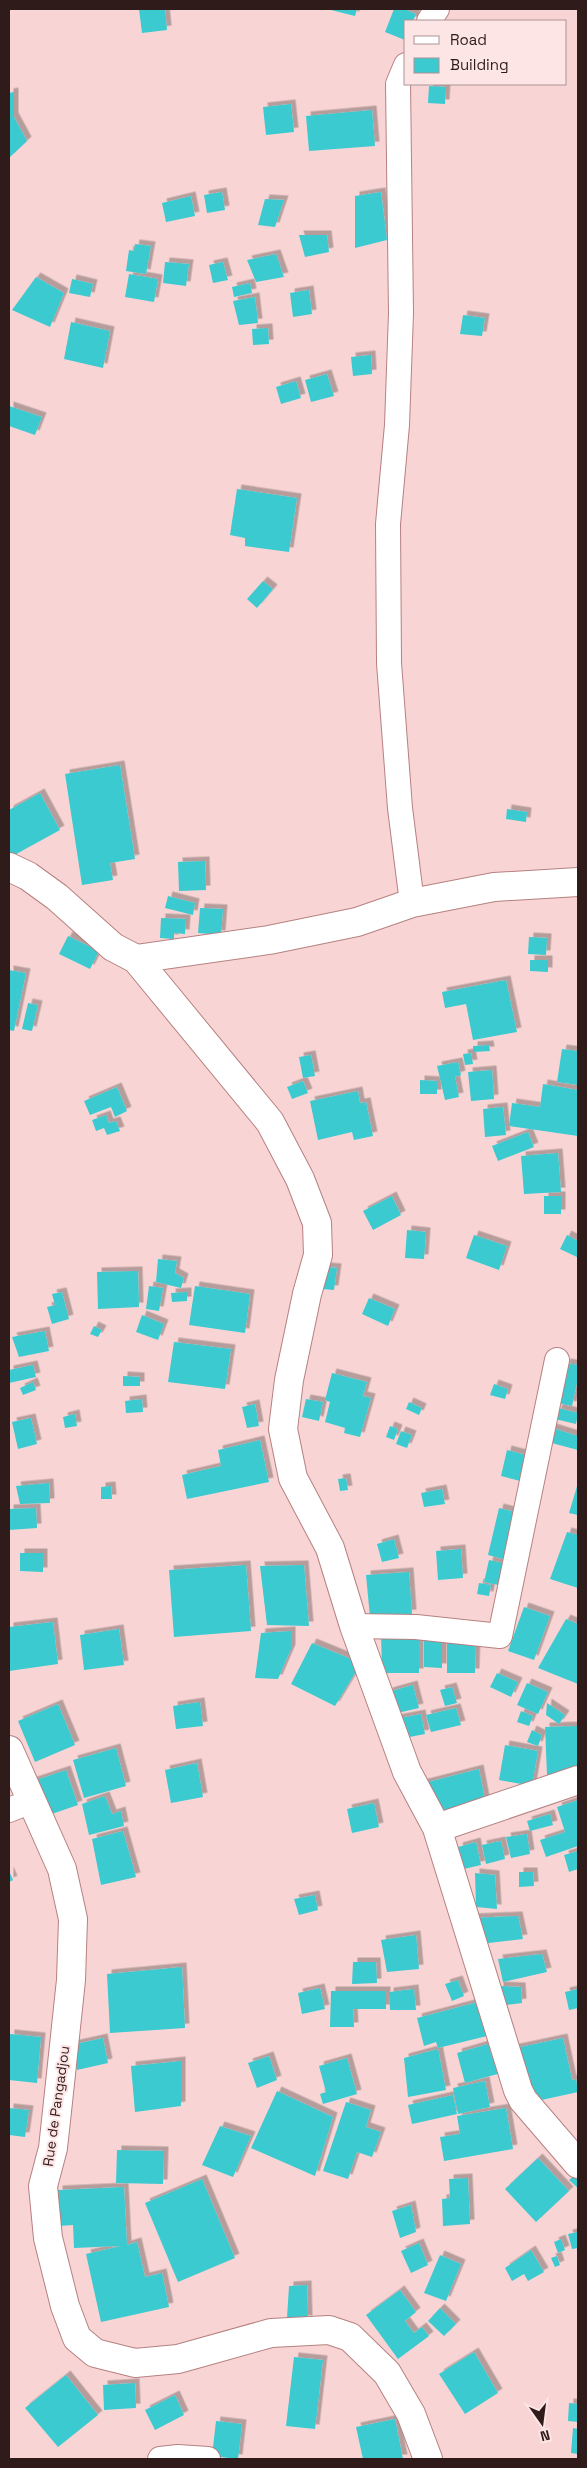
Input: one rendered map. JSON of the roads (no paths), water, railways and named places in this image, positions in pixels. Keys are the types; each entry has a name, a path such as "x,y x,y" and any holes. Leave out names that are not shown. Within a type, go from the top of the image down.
{"street":[{"path":"430,20 438,9"},
{"path":"404,70 398,84 401,313 397,424 388,524 389,653 400,808 412,903"},
{"path":"9,867 28,876 57,897 113,947 136,959 270,1122 300,1179 317,1223 318,1255 305,1303 290,1380 283,1429 293,1478 330,1548 354,1626 406,1772 437,1828 518,2090 523,2100 578,2164"},
{"path":"136,959 277,938 357,922 412,903 494,887 578,882"},
{"path":"354,1626 416,1627 500,1636 557,1360"},
{"name":"Rue de Pangadjou","path":"9,1750 20,1806 62,1869 73,1919 71,1980 58,2102 53,2148 44,2186 48,2238 65,2306 77,2338 95,2353 135,2363 178,2359 271,2333 329,2330 350,2337 387,2373 411,2414 428,2459"},
{"path":"437,1828 578,1780"},
{"path":"160,2459 208,2459"}]}
